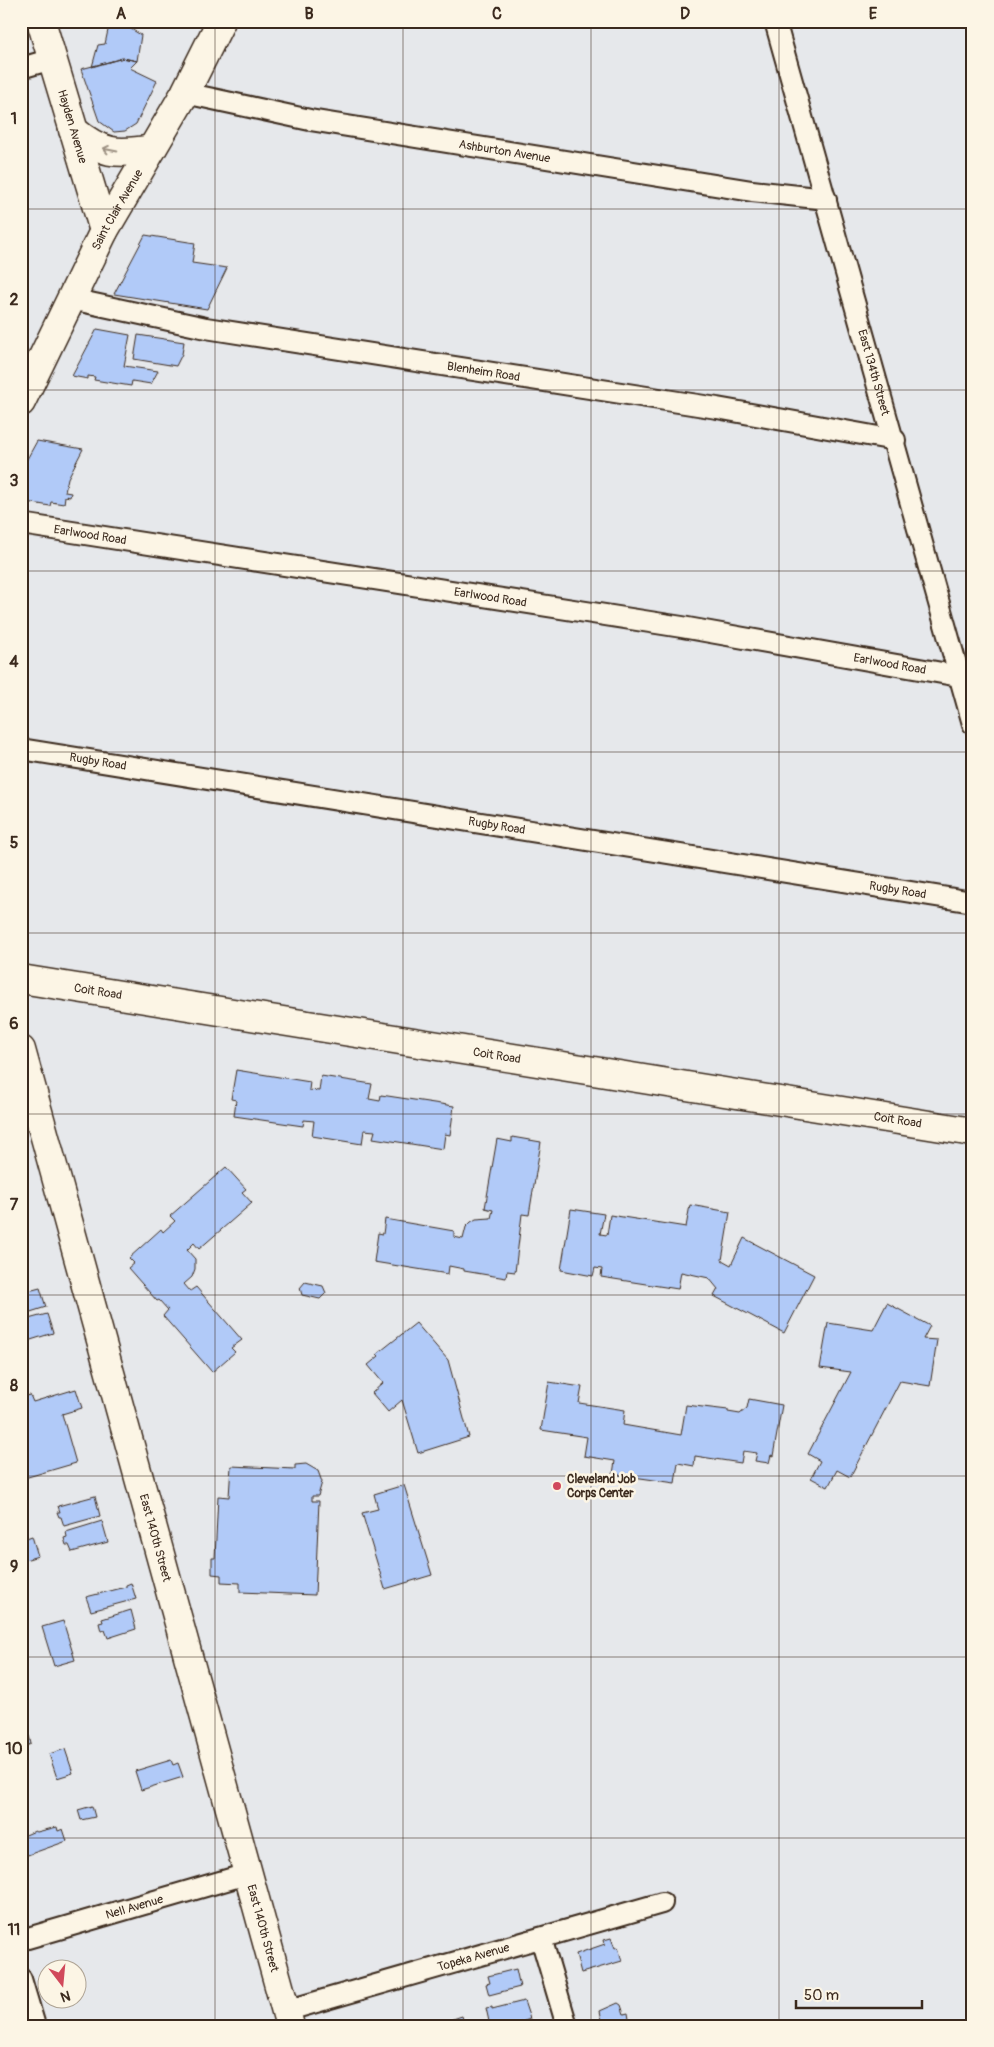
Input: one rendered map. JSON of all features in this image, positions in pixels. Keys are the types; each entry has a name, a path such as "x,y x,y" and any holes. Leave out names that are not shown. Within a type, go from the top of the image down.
{"street":[{"name":"Hayden Avenue","path":"41,21 104,232"},
{"name":"Saint Clair Avenue","path":"21,402 104,232 185,92 221,21"},
{"name":"East 134th Street","path":"775,21 895,440 973,724"},
{"path":"21,68 52,59"},
{"name":"Ashburton Avenue","path":"185,92 310,120 752,191 826,199"},
{"path":"73,130 100,148 129,154 152,150"},
{"name":"Blenheim Road","path":"71,299 206,328 717,408 895,440"},
{"name":"Earlwood Road","path":"21,524 682,627 959,676"},
{"name":"Rugby Road","path":"21,749 973,902"},
{"name":"Coit Road","path":"21,979 973,1132"},
{"name":"East 140th Street","path":"21,1050 288,2019"},
{"name":"Nell Avenue","path":"21,1940 247,1874"},
{"name":"Topeka Avenue","path":"288,2019 542,1938 662,1903"},
{"path":"542,1938 567,2026"},
{"path":"21,1979 35,2026"}],"building":[{"path":"110,21 123,22 141,35 137,61 122,58 92,67 98,45 105,44"},
{"path":"124,58 137,61 130,68 157,81 136,124 125,131 114,132 99,121 81,69"},
{"path":"145,235 195,243 192,263 227,268 207,309 114,294"},
{"path":"97,329 130,335 124,366 158,371 151,384 132,381 131,386 94,380 95,377 88,376 88,379 72,376"},
{"path":"138,335 184,342 182,354 176,366 134,359"},
{"path":"37,441 83,449 68,478 65,492 71,493 70,497 65,496 64,504 51,502 50,506 21,501 21,470"},
{"path":"236,1070 310,1082 309,1090 319,1091 321,1076 372,1084 369,1099 380,1101 381,1095 454,1106 450,1135 445,1134 443,1149 373,1138 375,1131 364,1130 362,1144 312,1136 314,1121 304,1120 303,1126 234,1116 236,1100 231,1099"},
{"path":"512,1137 541,1142 529,1215 522,1214 515,1272 507,1271 506,1278 464,1271 464,1269 449,1266 448,1274 374,1262 378,1233 383,1234 385,1219 454,1231 454,1237 463,1239 466,1227 471,1222 476,1219 491,1218 493,1210 485,1208 497,1139 512,1142"},
{"path":"226,1167 246,1189 242,1192 252,1203 199,1249 194,1243 187,1250 195,1259 195,1269 192,1277 184,1284 190,1291 196,1287 242,1340 231,1348 235,1352 212,1372 163,1316 168,1310 159,1300 157,1301 128,1268 134,1263 129,1258 161,1229 163,1232 175,1221 170,1216"},
{"path":"690,1205 730,1212 722,1260 731,1265 744,1238 814,1275 784,1333 714,1296 718,1289 709,1278 681,1272 678,1289 601,1277 602,1269 595,1268 593,1276 561,1270 571,1209 604,1214 600,1234 607,1235 610,1215 686,1227"},
{"path":"305,1282 323,1286 326,1293 320,1299 302,1295 300,1288"},
{"path":"40,1288 46,1307 21,1315 21,1293"},
{"path":"887,1303 930,1326 923,1339 937,1340 930,1386 900,1381 850,1477 837,1470 828,1487 811,1478 820,1461 808,1454 851,1372 820,1368 828,1323 873,1330"},
{"path":"47,1314 53,1333 21,1343 21,1321"},
{"path":"416,1323 448,1360 469,1437 418,1453 402,1400 388,1412 372,1393 383,1383 368,1365 379,1356 377,1354"},
{"path":"549,1382 582,1387 579,1403 625,1410 623,1425 681,1435 686,1405 728,1410 728,1412 740,1414 747,1408 749,1399 782,1405 773,1456 771,1455 769,1463 755,1461 757,1453 743,1451 741,1463 695,1456 694,1466 678,1463 675,1483 613,1474 615,1461 584,1456 587,1437 541,1430"},
{"path":"76,1389 82,1408 62,1414 76,1463 21,1479 21,1398 30,1395 33,1402"},
{"path":"306,1464 318,1471 322,1482 318,1496 312,1496 312,1501 319,1501 315,1595 240,1592 240,1583 221,1582 221,1575 212,1574 212,1558 215,1558 218,1496 229,1497 231,1466 295,1469 295,1465"},
{"path":"404,1485 432,1575 385,1589 362,1513 378,1509 374,1494"},
{"path":"95,1496 100,1516 64,1526 57,1512 60,1512 58,1506"},
{"path":"102,1521 108,1542 72,1552 69,1545 66,1545 64,1538 67,1537 66,1532"},
{"path":"32,1536 38,1556 25,1560 21,1540"},
{"path":"131,1583 136,1599 91,1611 86,1597 126,1587 126,1585"},
{"path":"131,1610 136,1629 108,1638 105,1630 101,1631 99,1623 103,1622 102,1619"},
{"path":"63,1621 75,1660 54,1666 42,1627"},
{"path":"28,1731 31,1744 21,1748 21,1732"},
{"path":"65,1749 73,1773 57,1778 49,1754"},
{"path":"171,1760 173,1765 178,1763 183,1777 141,1790 135,1771"},
{"path":"92,1806 95,1817 81,1820 78,1810"},
{"path":"57,1827 58,1831 63,1829 67,1841 22,1857 21,1837 35,1831"},
{"path":"611,1938 615,1948 618,1947 622,1961 581,1973 576,1954 605,1944 604,1940"},
{"path":"516,1969 520,1987 489,1995 486,1984 490,1983 488,1976"},
{"path":"524,2001 530,2019 510,2026 490,2026 486,2008 492,2007 492,2009"},
{"path":"618,2003 621,2005 624,2014 628,2013 629,2019 626,2020 626,2023 618,2026 596,2026 595,2022 602,2020 600,2011"},
{"path":"462,2016 465,2026 445,2026 444,2022"}],"place":[{"name":"Cleveland Job Corps Center","path":"557,1486"}]}
